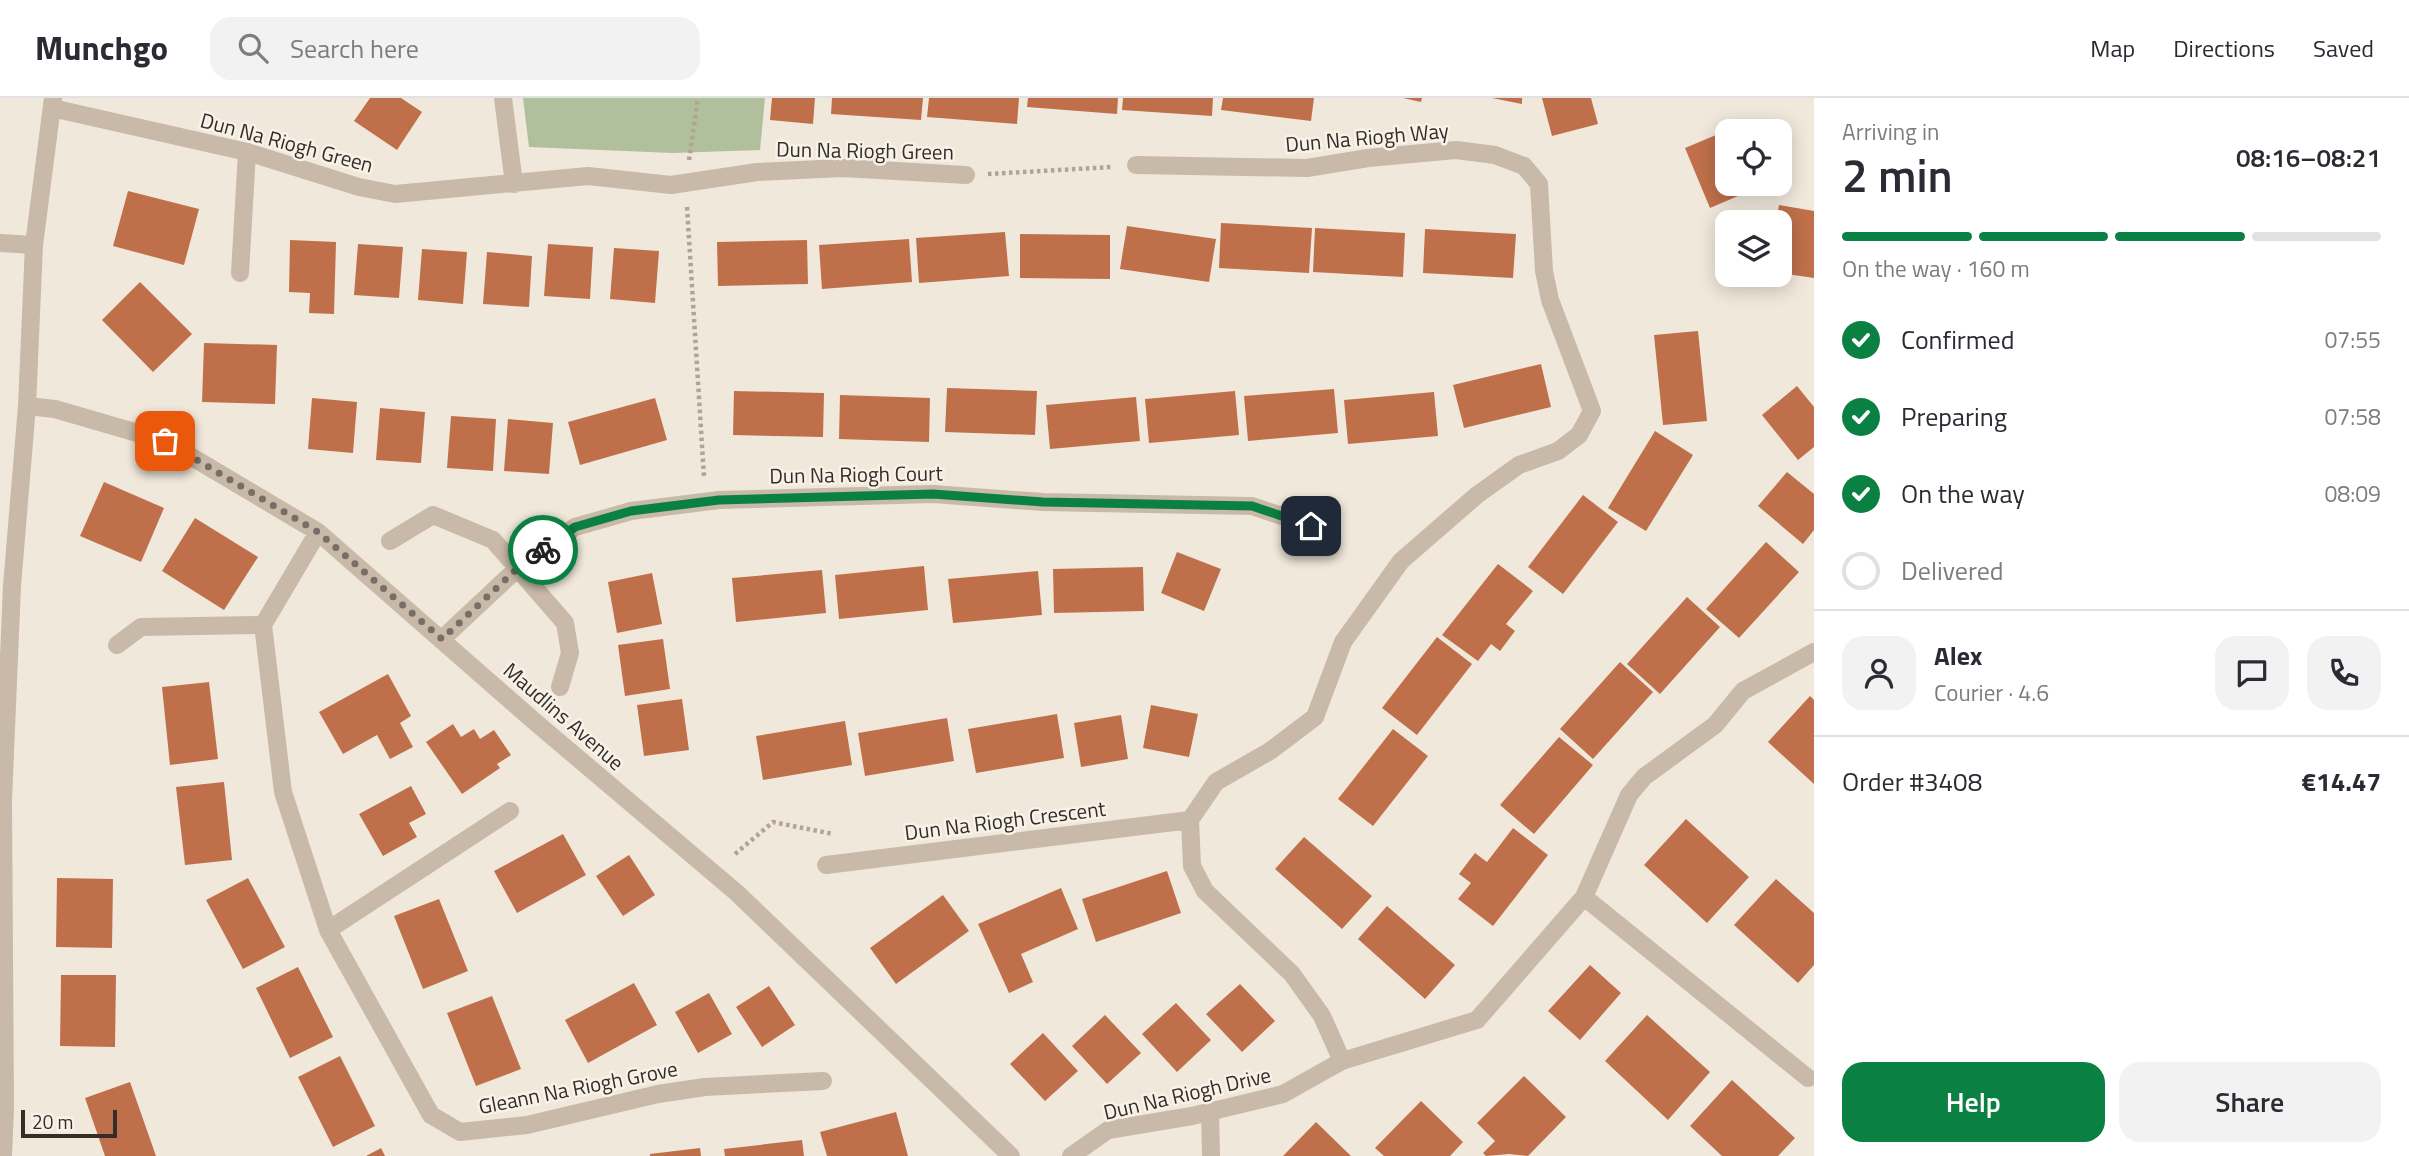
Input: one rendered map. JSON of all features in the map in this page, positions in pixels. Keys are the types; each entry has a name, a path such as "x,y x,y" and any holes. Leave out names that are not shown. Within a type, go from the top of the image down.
{"street":[{"path":"503,98 514,184"},
{"path":"3,1156 1,786 12,586 27,406 34,245 52,103"},
{"name":"Dun Na Riogh Green","path":"52,103 247,152 359,187 394,194 588,176 671,185 757,172 843,169 966,175"},
{"name":"Dun Na Riogh Way","path":"1136,165 1307,168 1368,158 1456,150 1495,155 1524,166 1539,184 1544,271 1550,300 1592,411 1579,435 1558,451 1519,465 1477,495 1401,561 1343,642 1315,717 1270,751 1216,782 1189,820"},
{"path":"240,273 247,152"},
{"path":"0,243 34,245"},
{"name":"Maudlins Avenue","path":"27,406 55,410 165,441 318,532 737,892 1011,1156"},
{"name":"Dun Na Riogh Court","path":"442,639 519,567 575,527 631,511 706,502 933,494 1043,502 1252,506 1311,526"},
{"path":"390,541 433,515 493,540 565,623 570,653 561,687"},
{"path":"117,645 141,627 263,625 318,532"},
{"name":"Gleann Na Riogh Grove","path":"263,625 283,792 328,930 431,1115 460,1132 527,1125 658,1094 705,1087 823,1081"},
{"name":"Dun Na Riogh Drive","path":"1071,1156 1108,1130 1283,1094 1342,1061 1477,1020 1584,897 1629,795 1644,777 1714,725 1744,691 1814,652"},
{"path":"328,930 510,811"},
{"path":"1189,820 1192,866 1205,891 1292,974 1322,1016 1342,1061"},
{"name":"Dun Na Riogh Crescent","path":"826,864 1189,820"},
{"path":"1584,897 1808,1078"},
{"path":"1210,1111 1211,1156"}],"path":[{"path":"698,98 686,183 706,502"},
{"path":"966,175 1136,165"},
{"path":"735,854 773,822 834,834"}],"green space":[{"path":"523,98 765,98 760,150 673,153 529,147"}],"building":[{"path":"370,98 401,98 422,112 397,150 354,121"},
{"path":"772,98 815,98 813,124 770,120"},
{"path":"832,98 923,98 921,120 831,114"},
{"path":"929,98 1019,98 1017,124 927,117"},
{"path":"1028,98 1118,98 1117,114 1027,107"},
{"path":"1123,98 1213,98 1212,116 1122,110"},
{"path":"1223,98 1314,98 1311,121 1221,110"},
{"path":"1403,98 1422,98 1421,102"},
{"path":"1492,98 1522,98 1522,104"},
{"path":"1542,98 1591,98 1598,124 1552,136"},
{"path":"1715,135 1715,196 1738,196 1710,208 1685,148"},
{"path":"128,191 199,209 184,265 113,246"},
{"path":"1779,205 1814,211 1814,278 1792,275 1792,210 1778,210"},
{"path":"1221,223 1312,228 1309,273 1219,268"},
{"path":"1127,226 1216,239 1209,282 1120,269"},
{"path":"1315,228 1405,233 1403,277 1313,272"},
{"path":"1425,229 1516,234 1513,278 1423,273"},
{"path":"1005,232 1009,276 919,283 916,238"},
{"path":"1020,234 1110,235 1110,279 1020,278"},
{"path":"909,239 912,282 822,289 819,245"},
{"path":"290,240 336,242 334,314 309,313 310,293 289,292"},
{"path":"807,240 808,284 718,286 717,242"},
{"path":"358,244 403,247 399,298 354,295"},
{"path":"548,244 593,247 590,299 544,296"},
{"path":"614,248 659,251 655,303 610,299"},
{"path":"422,249 467,252 463,304 418,300"},
{"path":"487,252 532,256 529,307 483,304"},
{"path":"140,282 192,334 153,372 102,320"},
{"path":"1698,331 1707,421 1663,425 1654,335"},
{"path":"204,343 277,345 275,404 202,402"},
{"path":"1541,364 1551,407 1464,428 1453,385"},
{"path":"1797,386 1814,407 1814,447 1798,460 1762,415"},
{"path":"947,388 1037,391 1035,435 945,432"},
{"path":"1334,389 1338,433 1248,441 1244,396"},
{"path":"734,391 824,393 823,437 733,435"},
{"path":"1235,391 1239,435 1149,443 1145,399"},
{"path":"1434,392 1438,436 1348,444 1344,400"},
{"path":"840,395 930,398 929,442 839,439"},
{"path":"1136,397 1140,441 1050,449 1046,405"},
{"path":"312,398 357,402 353,453 308,449"},
{"path":"655,398 667,440 580,465 568,422"},
{"path":"380,408 425,412 421,463 376,460"},
{"path":"451,416 496,419 493,471 447,468"},
{"path":"508,419 553,423 549,474 504,471"},
{"path":"1655,431 1693,455 1646,531 1608,508"},
{"path":"1787,472 1814,494 1814,530 1803,544 1758,506"},
{"path":"104,482 164,508 141,562 80,536"},
{"path":"1583,495 1618,522 1563,594 1528,567"},
{"path":"195,518 258,557 224,610 162,571"},
{"path":"1766,542 1799,572 1739,638 1706,609"},
{"path":"1177,552 1221,569 1204,611 1161,593"},
{"path":"1498,564 1533,591 1506,624 1515,631 1500,651 1491,644 1478,661 1442,635"},
{"path":"924,566 928,610 839,619 835,575"},
{"path":"1143,567 1144,611 1054,613 1053,569"},
{"path":"822,570 826,613 736,622 732,578"},
{"path":"1038,571 1042,615 953,623 948,579"},
{"path":"652,573 662,624 617,633 608,582"},
{"path":"1687,597 1720,627 1660,694 1627,664"},
{"path":"1437,637 1472,664 1417,735 1382,708"},
{"path":"663,639 670,689 625,696 618,645"},
{"path":"1620,662 1653,692 1593,759 1560,729"},
{"path":"388,674 411,716 400,723 413,747 390,759 377,735 343,754 319,712"},
{"path":"209,682 218,759 170,765 162,687"},
{"path":"1810,696 1814,700 1814,784 1768,742"},
{"path":"682,699 689,750 644,756 637,705"},
{"path":"1151,705 1198,714 1189,757 1143,748"},
{"path":"1057,714 1064,758 976,773 968,729"},
{"path":"1121,715 1128,759 1081,767 1074,723"},
{"path":"947,718 954,761 865,776 858,733"},
{"path":"845,721 852,765 763,780 756,736"},
{"path":"453,724 461,737 474,729 480,739 494,730 511,755 497,764 500,768 462,794 426,742"},
{"path":"1393,729 1428,756 1373,826 1338,799"},
{"path":"1559,737 1593,765 1534,834 1500,805"},
{"path":"224,782 232,860 185,865 176,787"},
{"path":"411,786 426,814 409,823 417,837 383,856 359,814"},
{"path":"1686,819 1749,877 1707,923 1644,865"},
{"path":"1513,828 1548,855 1493,926 1458,899 1471,883 1459,874 1475,853 1487,862"},
{"path":"563,834 586,875 517,913 494,871"},
{"path":"1304,837 1372,896 1342,929 1275,869"},
{"path":"629,855 655,895 623,916 596,876"},
{"path":"1167,871 1181,913 1096,942 1082,899"},
{"path":"57,878 113,879 112,948 56,947"},
{"path":"248,878 285,947 243,969 206,900"},
{"path":"1776,879 1814,913 1814,965 1798,983 1734,925"},
{"path":"1061,888 1078,929 1021,954 1033,982 1009,993 978,924"},
{"path":"943,895 969,931 896,984 870,948"},
{"path":"439,899 468,971 423,989 394,916"},
{"path":"1387,906 1455,965 1425,999 1358,939"},
{"path":"1590,965 1621,993 1580,1040 1548,1011"},
{"path":"298,967 333,1037 290,1058 256,988"},
{"path":"61,975 116,975 115,1047 60,1046"},
{"path":"634,983 657,1025 588,1063 565,1020"},
{"path":"1240,984 1275,1021 1242,1052 1206,1014"},
{"path":"769,986 795,1025 762,1047 736,1007"},
{"path":"709,993 732,1034 698,1053 675,1012"},
{"path":"492,996 521,1069 476,1086 447,1013"},
{"path":"1176,1003 1211,1040 1177,1072 1142,1034"},
{"path":"1105,1015 1141,1053 1107,1084 1072,1046"},
{"path":"1647,1015 1710,1072 1668,1120 1605,1061"},
{"path":"1043,1033 1078,1071 1045,1101 1010,1064"},
{"path":"340,1056 375,1126 333,1147 298,1077"},
{"path":"1524,1076 1566,1117 1528,1156 1486,1156 1483,1153 1495,1141 1477,1123"},
{"path":"1732,1080 1795,1138 1778,1156 1722,1156 1690,1126"},
{"path":"130,1082 156,1156 105,1156 85,1098"},
{"path":"1421,1101 1463,1142 1450,1156 1384,1156 1375,1148"},
{"path":"896,1112 908,1156 827,1156 820,1132"},
{"path":"1316,1122 1351,1156 1283,1156"},
{"path":"802,1140 804,1156 725,1156 724,1149"},
{"path":"381,1148 385,1156 366,1156"},
{"path":"700,1148 701,1156 650,1156 650,1154"}],"way so far":[{"path":"165,441 318,532 442,639 519,567 543,550"}],"route":[{"path":"543,550 575,527 631,511 719,500 933,494 1043,502 1252,506 1311,526"}]}
